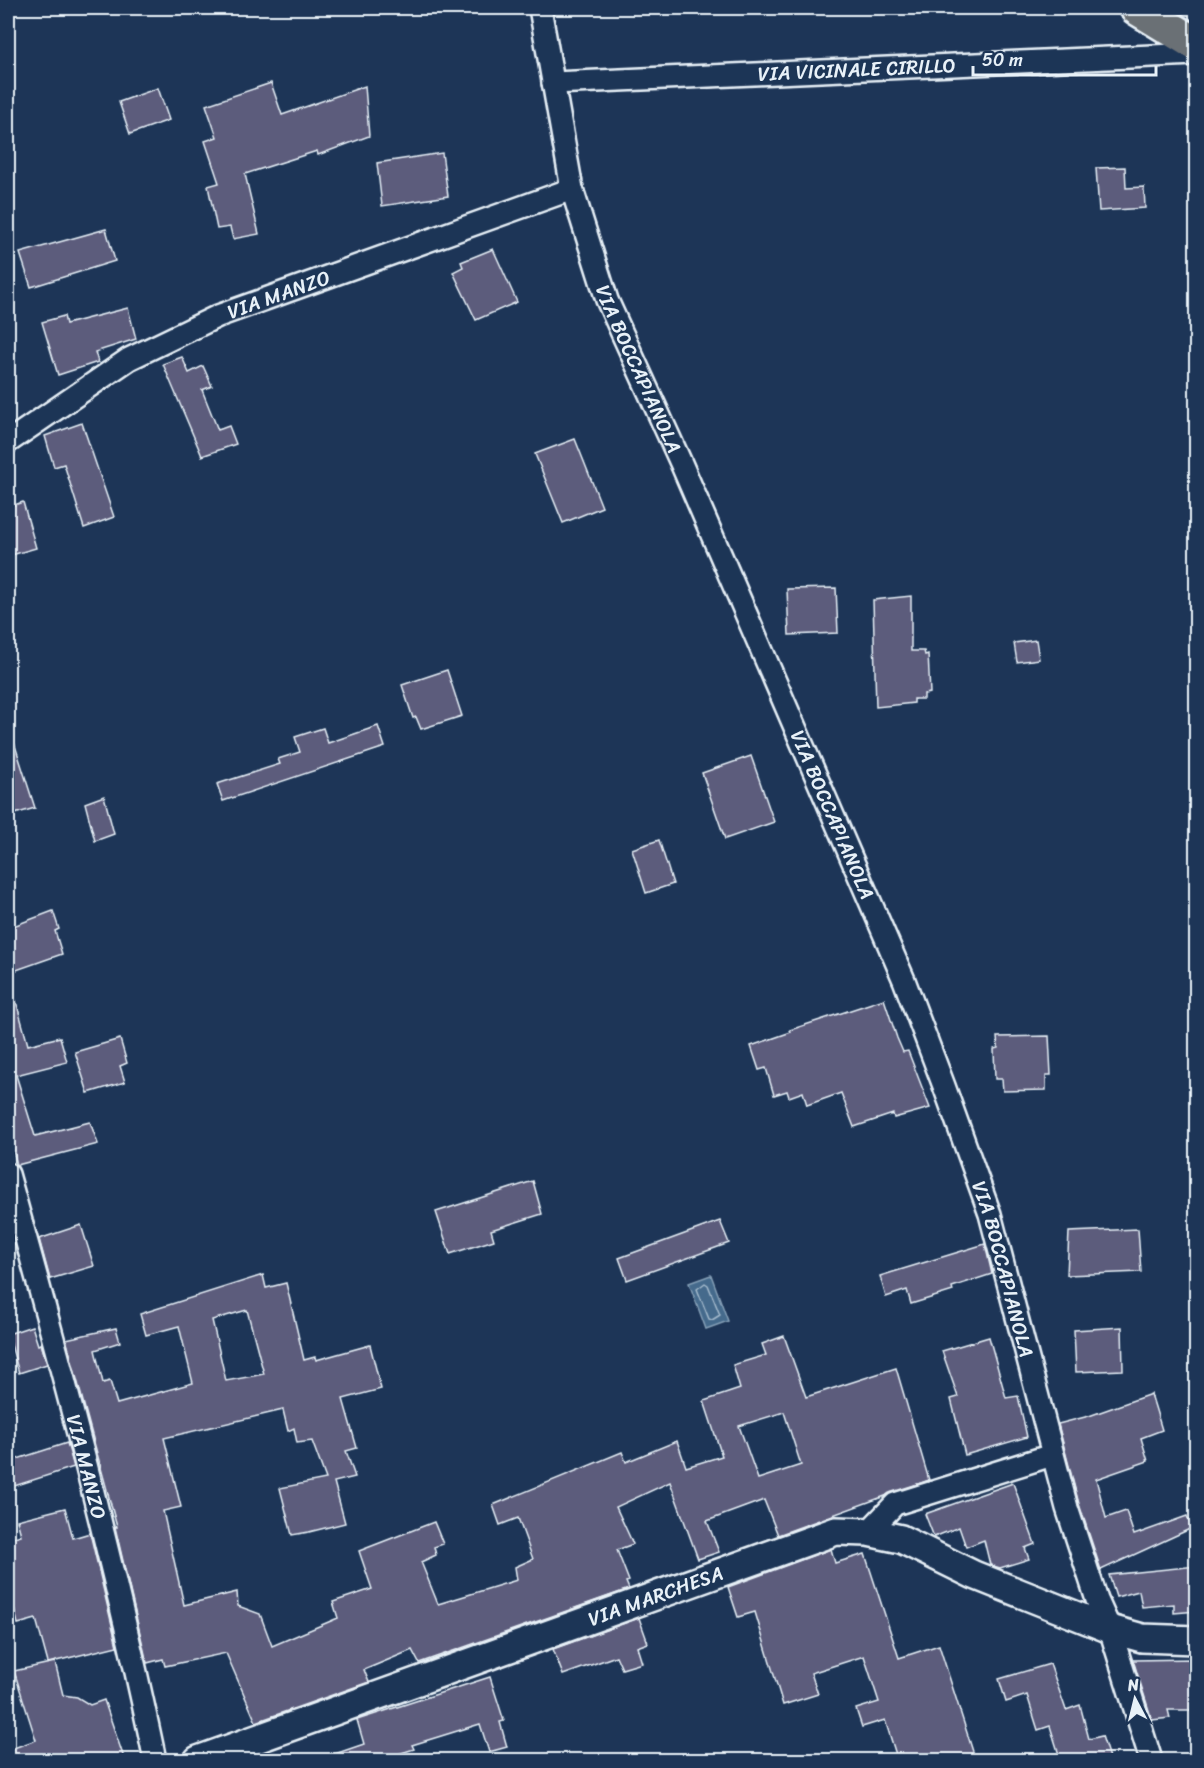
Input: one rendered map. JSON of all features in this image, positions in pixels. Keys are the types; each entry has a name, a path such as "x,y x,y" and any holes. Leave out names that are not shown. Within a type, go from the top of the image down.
{"highway":[{"path":"1137,8 1184,36"}],"street":[{"name":"VIA BOCCAPIANOLA","path":"540,8 572,189 607,300 681,463 895,958 936,1065 990,1214 1052,1455 1097,1600 1110,1629 1151,1761"},
{"name":"VIA VICINALE CIRILLO","path":"553,83 1197,54"},
{"name":"VIA MANZO","path":"8,442 129,360 218,316 572,189"},
{"name":"VIA MANZO","path":"8,1174 59,1355 124,1613 155,1761"},
{"path":"868,1532 895,1504 1052,1455"},
{"name":"VIA MARCHESA","path":"198,1761 836,1531 868,1532 901,1539 974,1575 1110,1629 1143,1638 1197,1640"}],"water":[{"path":"711,1275 728,1321 706,1329 689,1283"}],"building":[{"path":"271,83 282,115 365,86 369,136 318,155 317,151 245,174 259,234 233,239 230,227 217,229 208,186 219,183 205,141 217,137 206,105"},
{"path":"158,88 169,120 130,134 119,102"},
{"path":"442,153 448,196 382,206 377,163"},
{"path":"1125,167 1126,188 1144,187 1145,208 1099,211 1096,168"},
{"path":"106,229 115,261 31,287 20,253"},
{"path":"493,249 517,302 476,320 453,272 463,267 461,262"},
{"path":"128,308 136,339 95,352 98,362 58,375 42,322 64,316 66,324"},
{"path":"182,357 189,373 203,366 212,386 202,390 218,430 229,426 236,444 202,456 163,364"},
{"path":"82,423 114,517 84,528 64,464 54,467 45,436"},
{"path":"575,439 602,507 563,523 535,454"},
{"path":"23,502 36,548 8,556 8,507"},
{"path":"836,588 838,633 789,635 787,589"},
{"path":"911,596 911,651 924,651 925,655 928,654 930,693 924,694 924,699 914,699 914,703 876,707 873,600"},
{"path":"1036,640 1039,659 1017,662 1014,643"},
{"path":"447,670 462,716 421,729 416,717 413,718 402,685"},
{"path":"378,726 385,747 223,801 217,784 280,764 278,759 300,752 295,737 323,728 328,743"},
{"path":"12,736 35,808 8,816 8,737"},
{"path":"751,756 774,822 725,839 702,773"},
{"path":"104,796 114,834 95,841 85,803"},
{"path":"659,840 673,884 646,893 632,849"},
{"path":"53,911 59,929 55,931 62,954 8,973 8,928"},
{"path":"14,994 28,1045 60,1037 67,1062 16,1075 35,1136 90,1122 98,1144 17,1165 8,1131 8,995"},
{"path":"884,999 897,1038 903,1052 908,1051 930,1108 894,1118 893,1114 854,1127 841,1093 807,1105 803,1092 789,1097 787,1091 774,1095 766,1068 759,1070 751,1046 791,1032 790,1030"},
{"path":"1049,1036 1051,1075 1046,1075 1046,1090 1003,1091 1002,1079 995,1079 994,1049 998,1048 997,1037"},
{"path":"120,1039 127,1063 120,1066 125,1082 88,1093 75,1052"},
{"path":"533,1181 542,1214 491,1230 494,1240 450,1254 436,1212"},
{"path":"720,1221 729,1243 627,1280 619,1258"},
{"path":"81,1225 94,1266 50,1279 39,1239"},
{"path":"1138,1229 1141,1272 1067,1275 1069,1232"},
{"path":"985,1244 992,1274 952,1287 953,1291 911,1304 907,1290 886,1297 880,1276"},
{"path":"263,1275 266,1288 286,1283 304,1360 315,1357 316,1360 370,1345 381,1389 343,1399 357,1448 346,1451 355,1477 334,1482 345,1523 292,1535 280,1488 326,1479 312,1441 297,1443 294,1428 288,1431 283,1410 164,1438 181,1507 163,1511 184,1605 237,1592 238,1606 260,1614 272,1646 338,1618 333,1602 372,1589 359,1551 434,1522 443,1544 434,1547 436,1555 421,1562 438,1604 517,1580 515,1567 533,1559 518,1518 500,1525 493,1505 622,1452 626,1462 677,1441 686,1467 722,1456 704,1401 740,1389 733,1365 766,1355 762,1344 784,1336 806,1397 896,1368 929,1480 778,1535 764,1500 707,1521 719,1552 698,1559 670,1482 616,1507 633,1544 617,1550 629,1581 626,1582 629,1589 419,1663 412,1650 364,1670 369,1682 256,1722 226,1653 165,1666 163,1659 147,1663 115,1527 117,1527 66,1339 116,1328 120,1342 95,1350 103,1383 110,1381 117,1404 193,1383 179,1326 146,1335 140,1314","holes":["247,1310 264,1374 226,1381 212,1320","784,1412 801,1465 758,1479 739,1426"]},
{"path":"32,1326 47,1364 19,1373 8,1334"},
{"path":"1122,1327 1123,1370 1076,1372 1074,1330"},
{"path":"989,1337 1006,1398 1018,1396 1027,1437 965,1455 951,1399 958,1397 942,1351"},
{"path":"1151,1394 1162,1430 1141,1438 1148,1461 1096,1479 1106,1518 1126,1511 1134,1535 1187,1516 1192,1528 1101,1570 1079,1504 1058,1424 1089,1416"},
{"path":"67,1443 74,1467 8,1488 8,1462"},
{"path":"1013,1483 1035,1544 1025,1548 1029,1559 1000,1568 990,1565 984,1540 966,1547 959,1527 934,1537 925,1514"},
{"path":"65,1508 73,1538 90,1533 117,1646 48,1663 36,1619 18,1624 8,1583 8,1539 21,1535 17,1520"},
{"path":"831,1549 835,1563 865,1554 899,1658 939,1645 976,1761 898,1761 885,1720 862,1727 856,1709 879,1702 864,1656 811,1673 818,1694 783,1705 755,1612 738,1617 728,1587"},
{"path":"1197,1566 1197,1611 1174,1613 1174,1604 1142,1607 1139,1591 1116,1597 1109,1575"},
{"path":"639,1618 648,1643 637,1647 642,1663 622,1669 616,1656 563,1675 553,1649"},
{"path":"1197,1659 1197,1710 1168,1710 1170,1718 1152,1720 1133,1660"},
{"path":"55,1662 63,1695 77,1697 90,1705 104,1700 125,1761 8,1761 8,1750 36,1740 14,1671"},
{"path":"1050,1664 1066,1710 1080,1705 1089,1739 1102,1736 1110,1761 1061,1761 1050,1726 1038,1730 1027,1695 1006,1702 999,1679"},
{"path":"490,1677 504,1721 500,1722 507,1747 489,1752 480,1724 412,1745 414,1749 392,1756 394,1761 327,1761 326,1757 364,1744 357,1720"}]}
